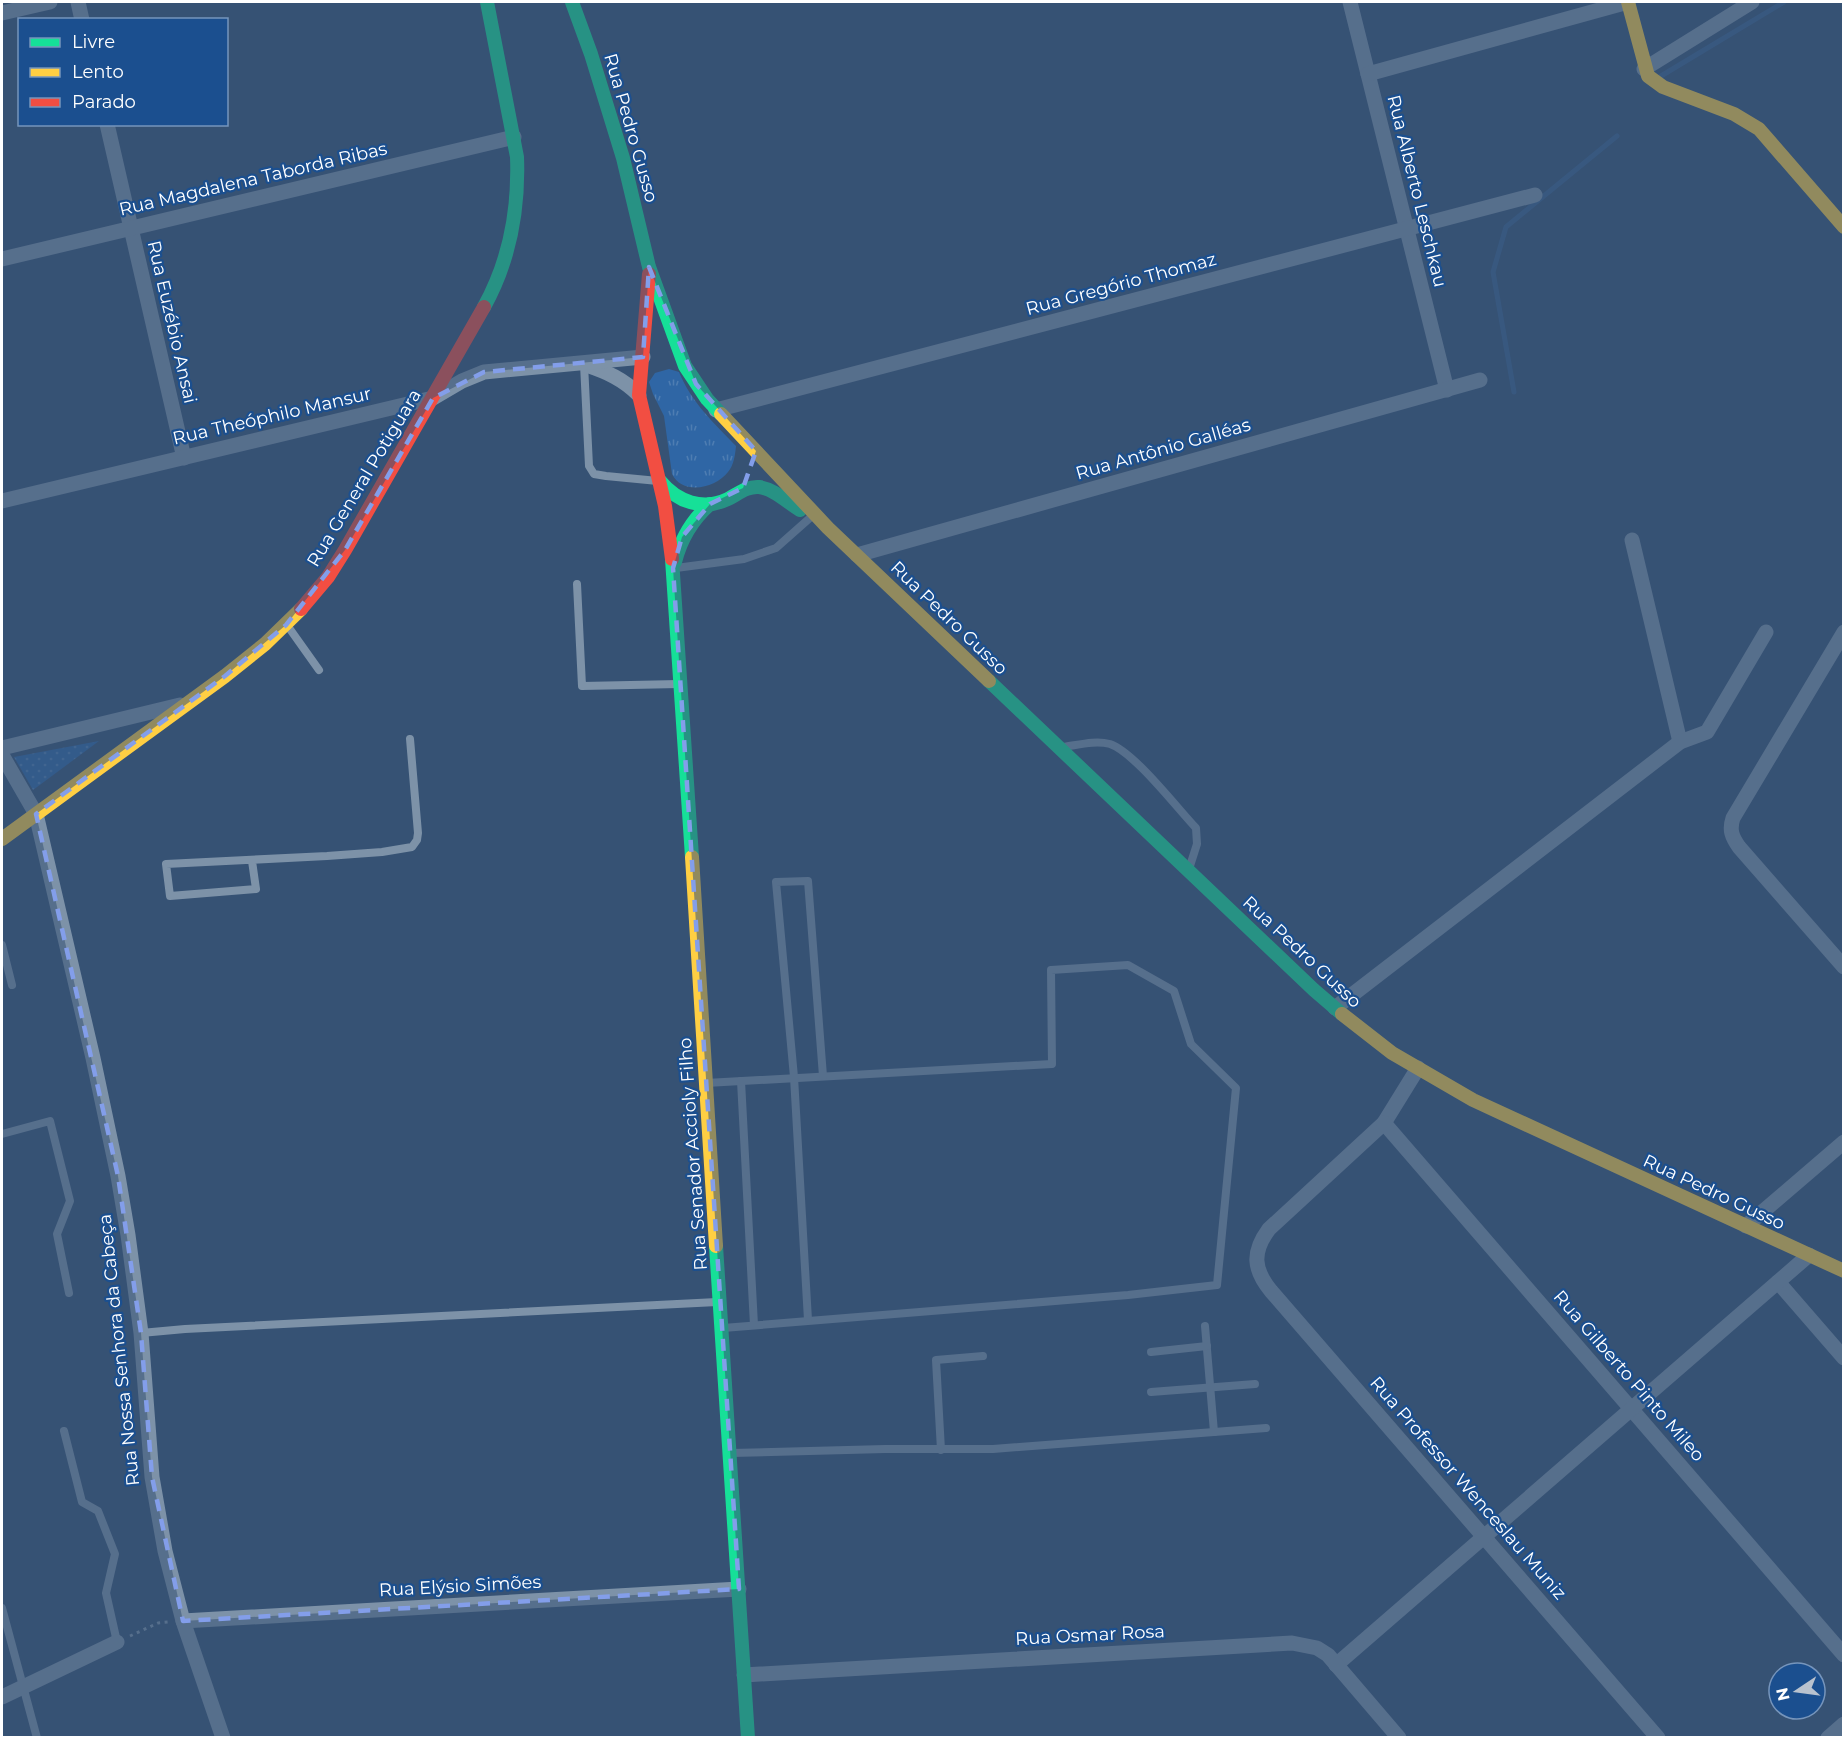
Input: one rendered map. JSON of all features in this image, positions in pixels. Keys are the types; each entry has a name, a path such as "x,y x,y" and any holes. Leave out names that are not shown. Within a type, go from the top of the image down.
{"main road":[{"name":"Rua General Potiguara","path":"2,839 243,662 286,625 328,577 345,550 491,294 512,241 519,182 514,137 487,2"},
{"name":"Rua Pedro Gusso","path":"572,2 591,54 623,158 649,267 680,352 696,384 716,410 828,528 1335,1008 1374,1040 1418,1068 1506,1116 1844,1271"},
{"path":"1628,2 1644,69 1653,81 1734,114 1758,129 1844,227"},
{"name":"Rua Pedro Gusso","path":"649,267 652,351 639,394 660,481"},
{"path":"652,351 674,349 680,352"},
{"path":"737,492 747,483 752,472 756,451"},
{"path":"660,481 666,490 685,502 710,504"},
{"name":"Rua Senador Accioly Filho","path":"660,481 673,568 748,1737"},
{"name":"Rua Pedro Gusso","path":"710,504 729,498 737,492 754,487 763,488 772,491 828,528"},
{"name":"Rua Senador Accioly Filho","path":"673,568 677,550 688,527 710,504"}],"street":[{"path":"2,13 50,2"},
{"path":"78,2 82,18"},
{"name":"Rua Alberto Leschkau","path":"1350,2 1447,390"},
{"path":"1368,74 1628,2"},
{"path":"1644,69 1752,2"},
{"name":"Rua Euzébio Ansai","path":"107,126 184,458"},
{"name":"Rua Magdalena Taborda Ribas","path":"2,259 514,137"},
{"name":"Rua Gregório Thomaz","path":"716,410 1535,195"},
{"name":"Rua Theóphilo Mansur","path":"2,501 433,398 462,381 484,372 584,364 652,351"},
{"name":"Rua Theóphilo Mansur","path":"584,364 613,375 639,394"},
{"name":"Rua Antônio Galléas","path":"857,555 1480,380"},
{"path":"1632,540 1680,742"},
{"path":"1335,1008 1680,742 1707,732 1766,632"},
{"path":"1844,632 1732,818 1731,833 1739,847 1844,967"},
{"path":"2,748 190,703"},
{"name":"Rua Nossa Senhora da Cabeça","path":"2,755 36,814 106,1113 128,1235 141,1333 152,1477 165,1551 183,1621 223,1737"},
{"path":"1384,1123 1418,1068"},
{"name":"Rua Professor Wenceslau Muniz","path":"1384,1123 1269,1229 1258,1248 1256,1260 1258,1271 1271,1291 1658,1737"},
{"name":"Rua Gilberto Pinto Mileo","path":"1384,1123 1844,1655"},
{"path":"1746,1226 1844,1142"},
{"path":"1336,1665 1809,1255"},
{"path":"1778,1282 1844,1358"},
{"name":"Rua Elýsio Simões","path":"183,1621 739,1590"},
{"path":"2,1697 117,1642"},
{"name":"Rua Osmar Rosa","path":"744,1675 1292,1643 1317,1648 1336,1665 1399,1737"},
{"path":"1828,1737 1844,1724"}],"lane":[{"path":"584,364 589,466 594,474 660,481"},
{"path":"673,568 744,560 776,548 811,517"},
{"path":"577,584 582,686 680,684"},
{"path":"286,625 319,670"},
{"path":"252,861 256,889 170,896 166,864 327,856 382,852 412,847 417,840 417,818 410,739"},
{"path":"1060,748 1092,742 1109,744 1130,756 1196,828 1197,844 1189,871"},
{"path":"808,1320 794,1077 776,882 808,881 824,1076"},
{"path":"2,945 12,985"},
{"path":"706,1083 1052,1064 1051,970 1128,965 1174,991 1191,1044 1236,1088 1217,1285 1128,1295 722,1328"},
{"path":"741,1081 754,1325"},
{"path":"2,1134 50,1121 70,1201 57,1234 69,1293"},
{"path":"141,1333 720,1302"},
{"path":"1205,1326 1214,1432"},
{"path":"1151,1352 1207,1346"},
{"path":"941,1450 936,1360 983,1356"},
{"path":"1151,1392 1255,1384"},
{"path":"730,1453 993,1449 1266,1428"},
{"path":"64,1431 82,1502 98,1511 116,1554 106,1593 117,1642"},
{"path":"2,1608 22,1687 38,1737"}],"path":[{"path":"117,1642 158,1623"}],"highlighted area":[{"path":"649,267 696,384 756,451 743,488 710,504 682,537 673,568 739,1589 183,1621 152,1477 141,1333 118,1176 36,814 225,676 286,625 345,550 433,398 484,372 643,357"}],"green space":[{"path":"669,369 679,372 697,403 736,446 730,469 722,478 707,486 683,485 672,474 664,416 649,382 655,373"},
{"path":"99,741 33,790 14,757"}],"waterway":[{"path":"1661,76 1784,2"},
{"path":"1514,392 1493,272 1506,227 1617,136"}],"traffic: fast":[{"path":"484,307 500,271 511,234 517,177 517,157 487,2"},
{"path":"572,2 591,54 623,158 649,267 685,366 707,399 721,414"},
{"path":"660,481 682,499 700,504 719,503 747,489 765,488 800,510"},
{"path":"675,562 688,530 710,504"},
{"path":"672,559 692,857"},
{"path":"989,681 1342,1014"},
{"path":"716,1246 748,1738"}],"traffic: slow":[{"path":"1628,2 1648,76 1663,87 1734,114 1759,129 1844,227"},
{"path":"721,414 828,528 989,681"},
{"path":"2,839 225,676 265,644 301,609"},
{"path":"692,857 716,1246"},
{"path":"1342,1014 1392,1053 1473,1100 1844,1271"}],"traffic: jam":[{"path":"649,274 639,395 665,506 672,559"},
{"path":"301,609 328,577 345,550 484,307"}]}
